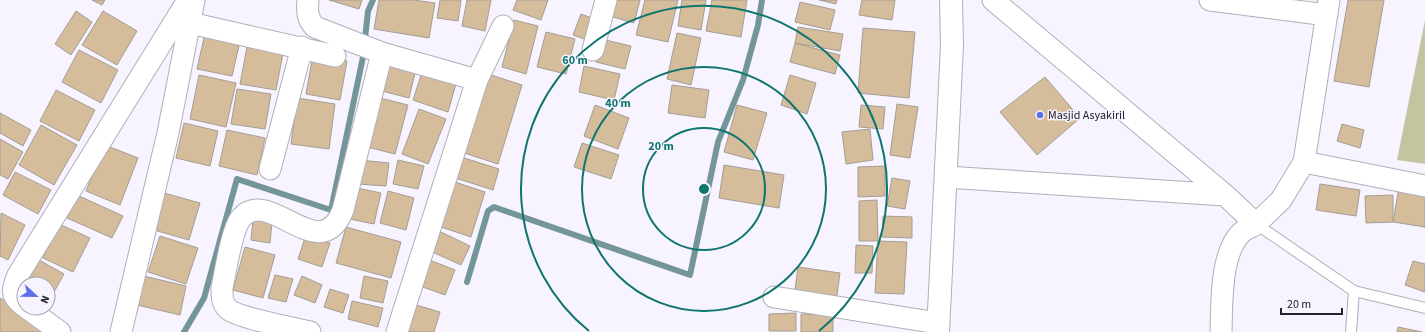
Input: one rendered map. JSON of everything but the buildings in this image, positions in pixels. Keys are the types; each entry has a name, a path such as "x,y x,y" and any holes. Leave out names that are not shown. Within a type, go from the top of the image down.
{"street":[{"path":"18,276 188,0"},
{"path":"121,332 168,133 194,0"},
{"path":"308,0 308,16 310,22 315,27 376,51 477,80"},
{"path":"593,50 606,0"},
{"path":"774,297 938,328 952,45 951,0"},
{"path":"993,0 1225,195 1256,224"},
{"path":"1210,0 1328,7 1304,162 1281,200 1256,224 1241,233 1230,249 1224,280 1221,332"},
{"path":"190,24 336,56"},
{"path":"397,332 477,80 503,26"},
{"path":"270,169 302,48"},
{"path":"310,332 242,316 229,310 224,304 222,298 222,288 235,231 242,218 247,213 254,211 262,211 273,214 314,232 325,231 336,224 344,210 376,51"},
{"path":"1304,162 1425,186"},
{"path":"946,176 1225,195"},
{"path":"16,279 14,283 13,295 16,299"},
{"path":"38,316 60,332"}],"lane":[{"path":"1256,224 1354,291 1425,308"},
{"path":"1351,332 1354,291"}],"green space":[{"path":"1425,20 1425,164 1397,160"}],"waterway":[{"path":"184,332 204,298 237,179 331,210 363,57 368,11 373,0"},
{"path":"467,282 488,211 494,207 690,275 718,142 743,80 758,25 762,0"}],"place":[{"name":"Masjid Asyakiril","path":"1040,115"}]}
